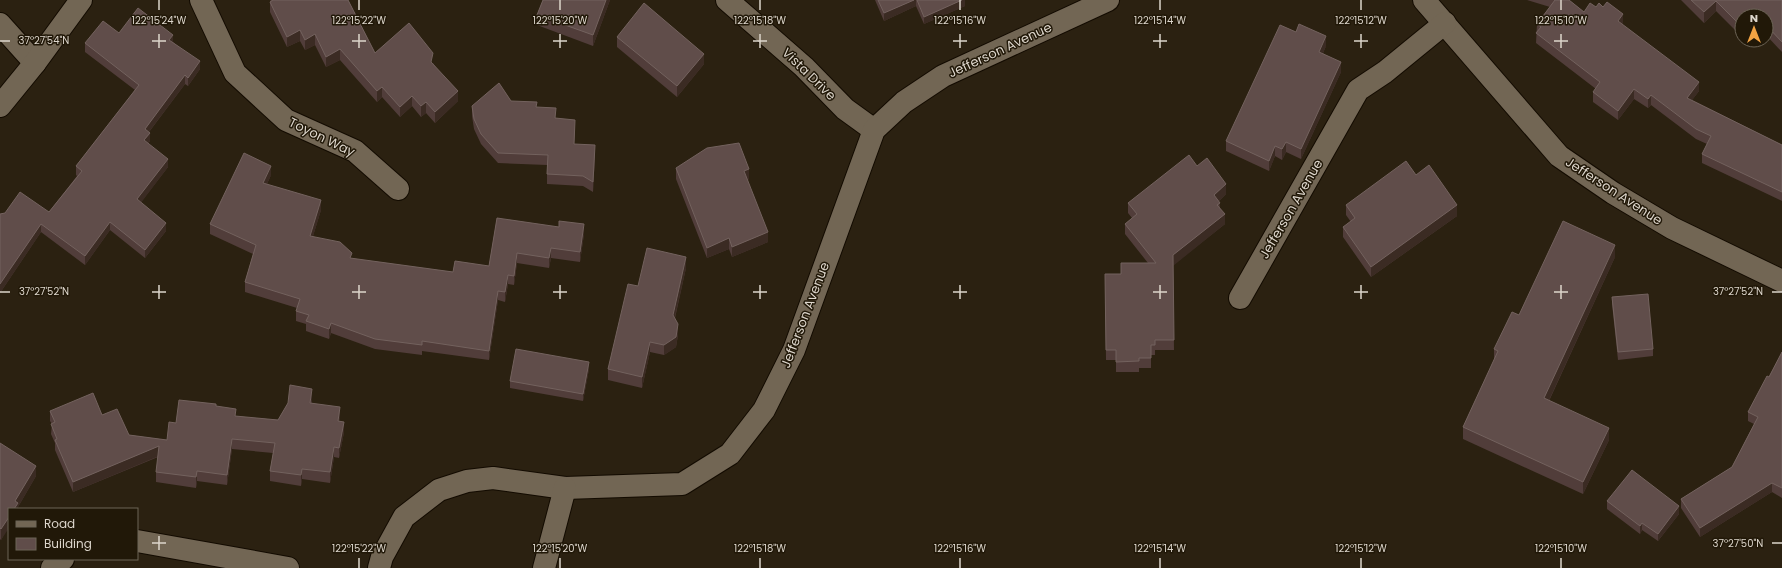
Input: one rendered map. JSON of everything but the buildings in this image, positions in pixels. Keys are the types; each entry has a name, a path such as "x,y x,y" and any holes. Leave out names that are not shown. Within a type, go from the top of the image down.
{"street":[{"path":"0,106 35,63 81,0"},
{"name":"Toyon Way","path":"201,0 235,73 286,120 355,151 398,190"},
{"name":"Vista Drive","path":"727,0 804,67 845,109 874,130"},
{"name":"Jefferson Avenue","path":"379,568 382,557 404,517 439,490 467,481 493,478 565,488 682,484 730,454 764,410 794,350 874,130 904,102 943,76 1108,0"},
{"name":"Jefferson Avenue","path":"1424,0 1559,156 1613,193 1672,228 1782,281"},
{"name":"Jefferson Avenue","path":"1240,298 1358,90 1385,72 1445,23"},
{"path":"0,24 35,63"},
{"path":"544,568 565,488"},
{"path":"138,541 288,568"},
{"path":"52,568 62,560"}]}
